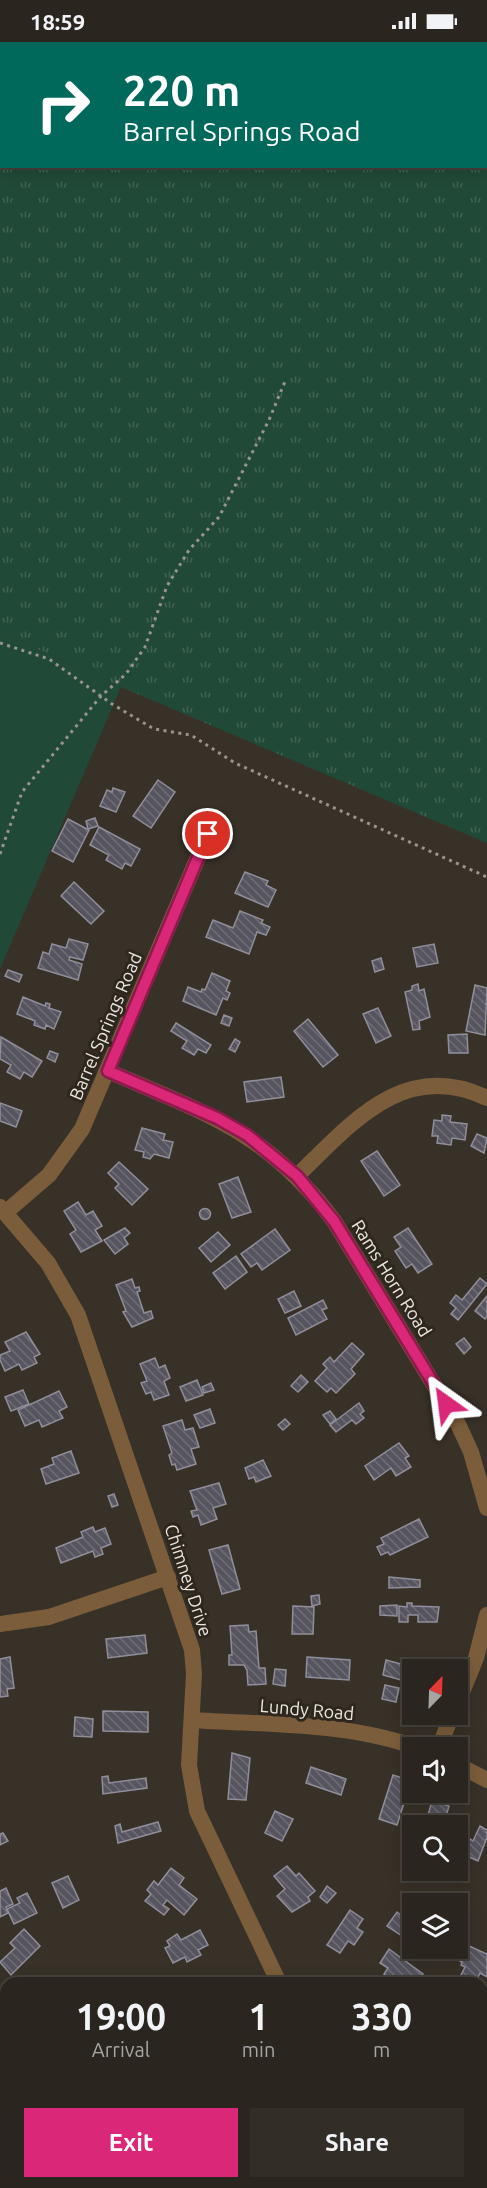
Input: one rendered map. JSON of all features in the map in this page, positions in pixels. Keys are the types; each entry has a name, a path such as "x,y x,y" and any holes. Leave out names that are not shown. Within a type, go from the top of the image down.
{"street":[{"name":"Barrel Springs Road","path":"3,1210 49,1175 67,1153 82,1129 208,834"},
{"name":"Rams Horn Road","path":"108,1071 217,1118 265,1148 297,1176 334,1221 458,1424 485,1483 487,1508"},
{"path":"297,1176 360,1115 395,1094 437,1086 459,1088 487,1098"},
{"name":"Chimney Drive","path":"3,1210 48,1263 78,1315 192,1650 194,1674 189,1765 197,1811 276,1977"},
{"path":"0,1624 49,1617 168,1577"},
{"path":"468,1678 476,1658 487,1616"},
{"name":"Lundy Road","path":"192,1720 336,1730 369,1734 402,1743"},
{"path":"468,1770 487,1780"}],"path":[{"path":"0,854 22,792 101,696 126,674 145,647 167,586 189,550 219,517 286,379"},
{"path":"0,643 49,659 101,696 154,729 191,735 245,768 487,877"}],"green space":[{"path":"0,168 487,168 487,843 121,687 0,632"},
{"path":"0,632 121,687 0,969"}],"building":[{"path":"158,780 175,792 151,828 133,816"},
{"path":"113,788 125,792 116,812 100,806 107,790 112,792"},
{"path":"95,818 98,826 88,829 86,821"},
{"path":"68,819 89,830 73,862 52,851"},
{"path":"99,827 140,849 131,866 125,863 122,869 106,860 109,855 90,845"},
{"path":"245,872 268,881 266,885 276,890 268,907 235,893"},
{"path":"74,882 104,911 91,924 61,896"},
{"path":"240,911 263,920 261,923 270,927 266,935 257,932 249,954 206,937 213,920 233,928"},
{"path":"69,939 88,944 83,960 70,957 69,960 82,964 78,980 38,968 43,952 49,954 52,944 66,948"},
{"path":"434,944 438,963 417,967 413,948"},
{"path":"381,958 384,969 375,972 372,961"},
{"path":"8,970 22,975 19,982 5,976"},
{"path":"212,973 230,981 226,991 230,993 227,1000 223,998 216,1015 183,1001 188,987 201,992 202,989 205,990"},
{"path":"418,984 419,991 424,989 430,1017 419,1021 420,1029 413,1030 405,992 412,990 412,986"},
{"path":"475,985 487,988 485,1035 466,1031"},
{"path":"23,997 45,1006 46,1003 50,1004 49,1008 61,1012 54,1029 46,1025 45,1029 34,1025 35,1021 17,1014"},
{"path":"378,1008 391,1036 376,1043 363,1014"},
{"path":"224,1015 232,1018 229,1026 221,1023"},
{"path":"308,1019 338,1055 323,1067 294,1031"},
{"path":"176,1023 211,1045 206,1053 198,1049 194,1055 182,1048 187,1041 171,1031"},
{"path":"467,1034 468,1053 449,1053 448,1035"},
{"path":"1,1037 42,1061 32,1077 24,1072 20,1079 7,1072 11,1065 0,1059"},
{"path":"235,1039 240,1042 235,1052 229,1049"},
{"path":"50,1051 58,1054 55,1062 47,1058"},
{"path":"281,1077 284,1097 247,1102 244,1082"},
{"path":"0,1103 22,1111 16,1127 0,1121"},
{"path":"442,1115 451,1116 450,1122 467,1124 465,1140 452,1138 451,1145 437,1143 438,1136 432,1136 434,1120 442,1121"},
{"path":"142,1128 165,1134 163,1140 173,1142 169,1158 154,1154 150,1159 143,1157 144,1152 135,1150"},
{"path":"477,1134 487,1138 484,1153 471,1146"},
{"path":"377,1151 400,1185 384,1196 361,1161"},
{"path":"119,1162 148,1189 132,1205 115,1188 119,1184 108,1173"},
{"path":"238,1177 251,1212 232,1218 219,1184"},
{"path":"78,1202 86,1215 93,1211 102,1226 95,1230 102,1241 81,1252 70,1234 76,1230 64,1211"},
{"path":"205,1209 209,1210 209,1218 205,1219 201,1218 200,1214 201,1210"},
{"path":"125,1228 130,1233 124,1238 128,1244 115,1254 104,1240"},
{"path":"408,1228 432,1264 418,1273 412,1264 406,1268 395,1251 401,1247 394,1237"},
{"path":"275,1229 290,1250 262,1270 257,1263 251,1267 241,1254"},
{"path":"218,1232 230,1245 211,1262 199,1248"},
{"path":"236,1256 247,1272 225,1289 213,1273"},
{"path":"480,1278 487,1284 458,1320 451,1314 456,1308 450,1303 456,1295 462,1300"},
{"path":"132,1279 135,1288 139,1287 140,1291 137,1292 144,1313 151,1311 153,1318 132,1327 123,1312 126,1311 116,1285"},
{"path":"294,1291 301,1306 285,1313 278,1299"},
{"path":"487,1296 487,1317 485,1319 475,1311"},
{"path":"323,1300 327,1308 322,1310 327,1319 296,1335 288,1318"},
{"path":"26,1332 40,1354 34,1357 37,1363 22,1370 19,1364 5,1371 0,1355 10,1351 5,1342"},
{"path":"464,1338 471,1347 464,1354 456,1344"},
{"path":"352,1343 364,1354 351,1369 355,1374 336,1393 331,1388 327,1392 315,1381 327,1368 323,1364 330,1357 334,1362"},
{"path":"155,1358 159,1368 165,1365 170,1378 164,1381 169,1395 154,1400 151,1392 146,1394 141,1383 147,1381 140,1364"},
{"path":"301,1375 308,1382 298,1392 291,1386"},
{"path":"197,1380 203,1395 186,1401 180,1387"},
{"path":"211,1383 214,1390 204,1393 202,1387"},
{"path":"23,1390 29,1404 11,1411 5,1397"},
{"path":"59,1391 67,1407 59,1411 63,1418 42,1427 39,1420 25,1426 18,1410"},
{"path":"359,1403 364,1411 360,1414 364,1418 356,1424 352,1420 336,1432 330,1425"},
{"path":"210,1409 215,1423 200,1428 194,1415"},
{"path":"330,1411 336,1419 330,1424 323,1415"},
{"path":"285,1419 290,1424 283,1430 278,1425"},
{"path":"182,1420 185,1430 193,1428 199,1447 191,1449 196,1464 177,1470 175,1464 172,1465 169,1455 172,1453 163,1426"},
{"path":"399,1443 409,1456 405,1458 411,1467 396,1476 391,1468 374,1480 365,1466"},
{"path":"71,1451 79,1473 46,1484 41,1469 54,1464 52,1458"},
{"path":"263,1460 271,1476 256,1482 254,1477 249,1479 245,1468"},
{"path":"219,1483 226,1504 213,1508 217,1519 201,1525 198,1515 193,1517 191,1511 197,1510 190,1491"},
{"path":"114,1494 118,1505 112,1507 108,1496"},
{"path":"419,1519 428,1537 390,1555 388,1552 381,1555 377,1547 384,1544 381,1538"},
{"path":"93,1527 95,1532 105,1528 111,1544 101,1548 103,1554 95,1557 93,1551 61,1563 56,1548 83,1537 81,1532"},
{"path":"228,1545 240,1589 222,1594 209,1550"},
{"path":"389,1577 420,1580 420,1587 389,1588"},
{"path":"319,1595 320,1604 312,1606 311,1596"},
{"path":"407,1603 412,1603 412,1606 439,1607 437,1622 418,1622 418,1615 408,1615 408,1622 399,1622 399,1606 407,1607"},
{"path":"397,1605 397,1616 380,1615 380,1606"},
{"path":"293,1606 314,1607 313,1634 292,1634"},
{"path":"248,1625 249,1632 256,1631 259,1668 265,1668 266,1684 248,1685 247,1670 244,1665 229,1665 229,1655 232,1655 230,1626"},
{"path":"145,1635 147,1653 108,1658 106,1639"},
{"path":"10,1657 14,1688 7,1689 8,1696 0,1697 0,1659"},
{"path":"307,1657 350,1660 349,1680 306,1677"},
{"path":"386,1660 402,1664 402,1680 383,1675"},
{"path":"275,1669 286,1670 285,1686 273,1684"},
{"path":"385,1685 399,1688 396,1702 382,1699"},
{"path":"103,1711 148,1712 148,1732 103,1731"},
{"path":"75,1717 93,1719 92,1737 74,1736"},
{"path":"232,1753 250,1758 246,1800 228,1799"},
{"path":"311,1767 346,1779 341,1795 306,1783"},
{"path":"393,1775 402,1778 402,1803 404,1803 397,1825 379,1819"},
{"path":"108,1776 109,1783 146,1778 147,1788 103,1794 102,1777"},
{"path":"431,1803 449,1806 446,1815 428,1815"},
{"path":"275,1811 293,1819 282,1841 265,1833"},
{"path":"158,1822 161,1831 118,1843 115,1826 120,1824 122,1832"},
{"path":"480,1826 487,1830 487,1837 478,1861 469,1857 468,1859 468,1844 470,1839 473,1841"},
{"path":"3,1833 8,1841 0,1845 0,1834"},
{"path":"287,1866 296,1876 299,1873 315,1891 308,1897 310,1901 292,1912 277,1896 285,1889 274,1876"},
{"path":"171,1868 184,1878 179,1885 197,1899 184,1915 167,1900 163,1905 169,1909 164,1915 145,1901 151,1894 147,1890 154,1881 158,1885"},
{"path":"68,1876 79,1900 63,1908 52,1883"},
{"path":"327,1886 336,1893 327,1903 320,1897"},
{"path":"6,1888 13,1904 6,1907 8,1913 0,1917 0,1891"},
{"path":"27,1893 37,1913 14,1924 7,1909 20,1903 17,1898"},
{"path":"350,1910 363,1919 357,1928 363,1932 354,1945 348,1941 340,1953 327,1945"},
{"path":"397,1912 402,1916 402,1936 387,1926"},
{"path":"24,1929 40,1946 11,1975 0,1962 15,1948 10,1943"},
{"path":"200,1930 208,1945 198,1950 201,1955 187,1962 185,1957 173,1963 165,1948 170,1946 167,1941 177,1934 181,1940"},
{"path":"468,1945 487,1954 487,1977 480,1973 478,1977 460,1977 465,1967 461,1965 462,1962 456,1959 468,1959"},
{"path":"389,1949 423,1974 421,1977 388,1977 384,1974 388,1968 380,1963"}],"route":[{"path":"208,834 108,1071 217,1118 247,1135 297,1176 334,1221 446,1404"}]}
